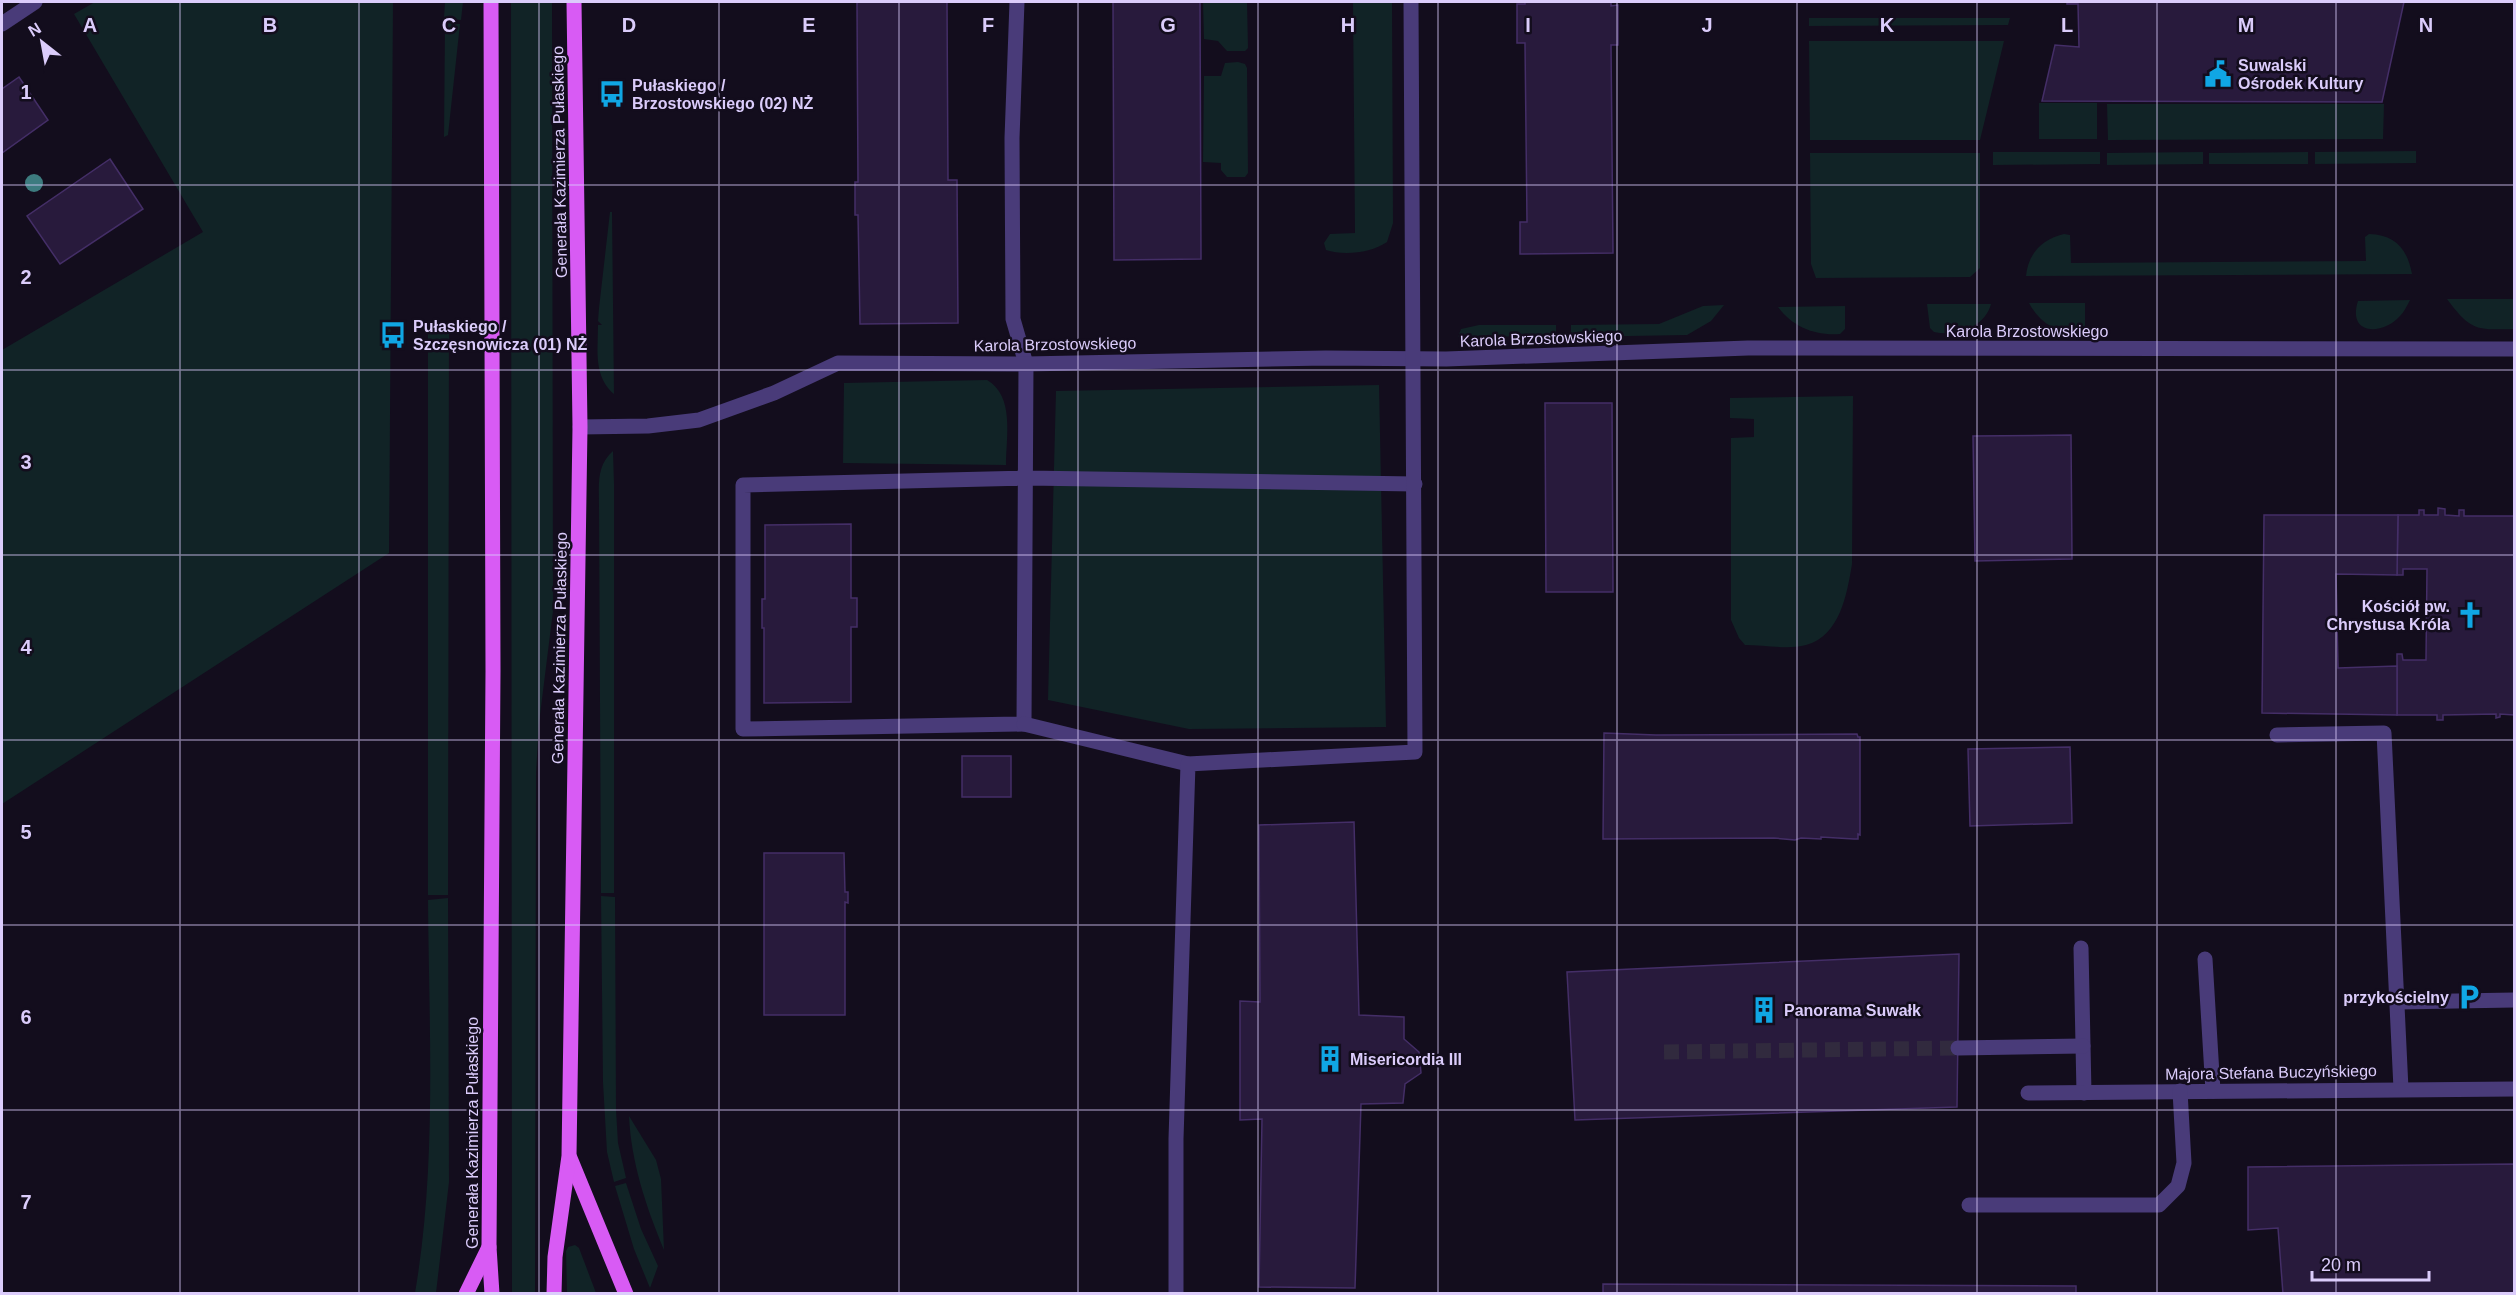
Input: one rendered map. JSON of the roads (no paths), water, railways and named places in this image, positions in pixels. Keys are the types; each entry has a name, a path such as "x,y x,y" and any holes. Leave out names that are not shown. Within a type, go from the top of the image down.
{"main road":[{"name":"Generała Kazimierza Pułaskiego","path":"492,2 493,671 489,1247 492,1293"},
{"name":"Generała Kazimierza Pułaskiego","path":"554,1293 555,1257 569,1156 580,427 574,2"},
{"path":"569,1156 626,1293"},
{"path":"466,1293 489,1247"}],"street":[{"path":"2,24 35,2"},
{"path":"1017,2 1012,138 1013,319 1026,363 1024,724"},
{"path":"1412,2 1411,265 1414,358 1415,484 1415,753 1188,764 1024,724 743,729 743,485 1027,478 1415,484"},
{"name":"Karola Brzostowskiego","path":"580,427 648,426 699,420 774,393 838,363 1458,358 1748,348 2514,349"},
{"path":"2277,735 2384,733 2401,1089"},
{"path":"1176,1293 1176,1139 1188,764"},
{"path":"2080,948 2084,1093"},
{"path":"2205,959 2212,1091"},
{"path":"2398,1002 2514,1000"},
{"path":"1958,1048 2083,1046"},
{"name":"Majora Stefana Buczyńskiego","path":"2028,1093 2514,1089"},
{"path":"1969,1205 2159,1205 2178,1185 2184,1164 2180,1091"}],"tunnel":[{"path":"1664,1052 1958,1048"}],"place":[{"name":"Suwalski Ośrodek Kultury","path":"2218,74"},
{"name":"Pułaskiego / Brzostowskiego (02) NŻ","path":"612,94"},
{"name":"Pułaskiego / Szczęsnowicza (01) NŻ","path":"393,335"},
{"name":"Kościół pw. Chrystusa Króla","path":"2470,615"},
{"name":"przykościelny","path":"2469,997"},
{"name":"Panorama Suwałk","path":"1764,1010"},
{"name":"Misericordia III","path":"1330,1059"}]}
